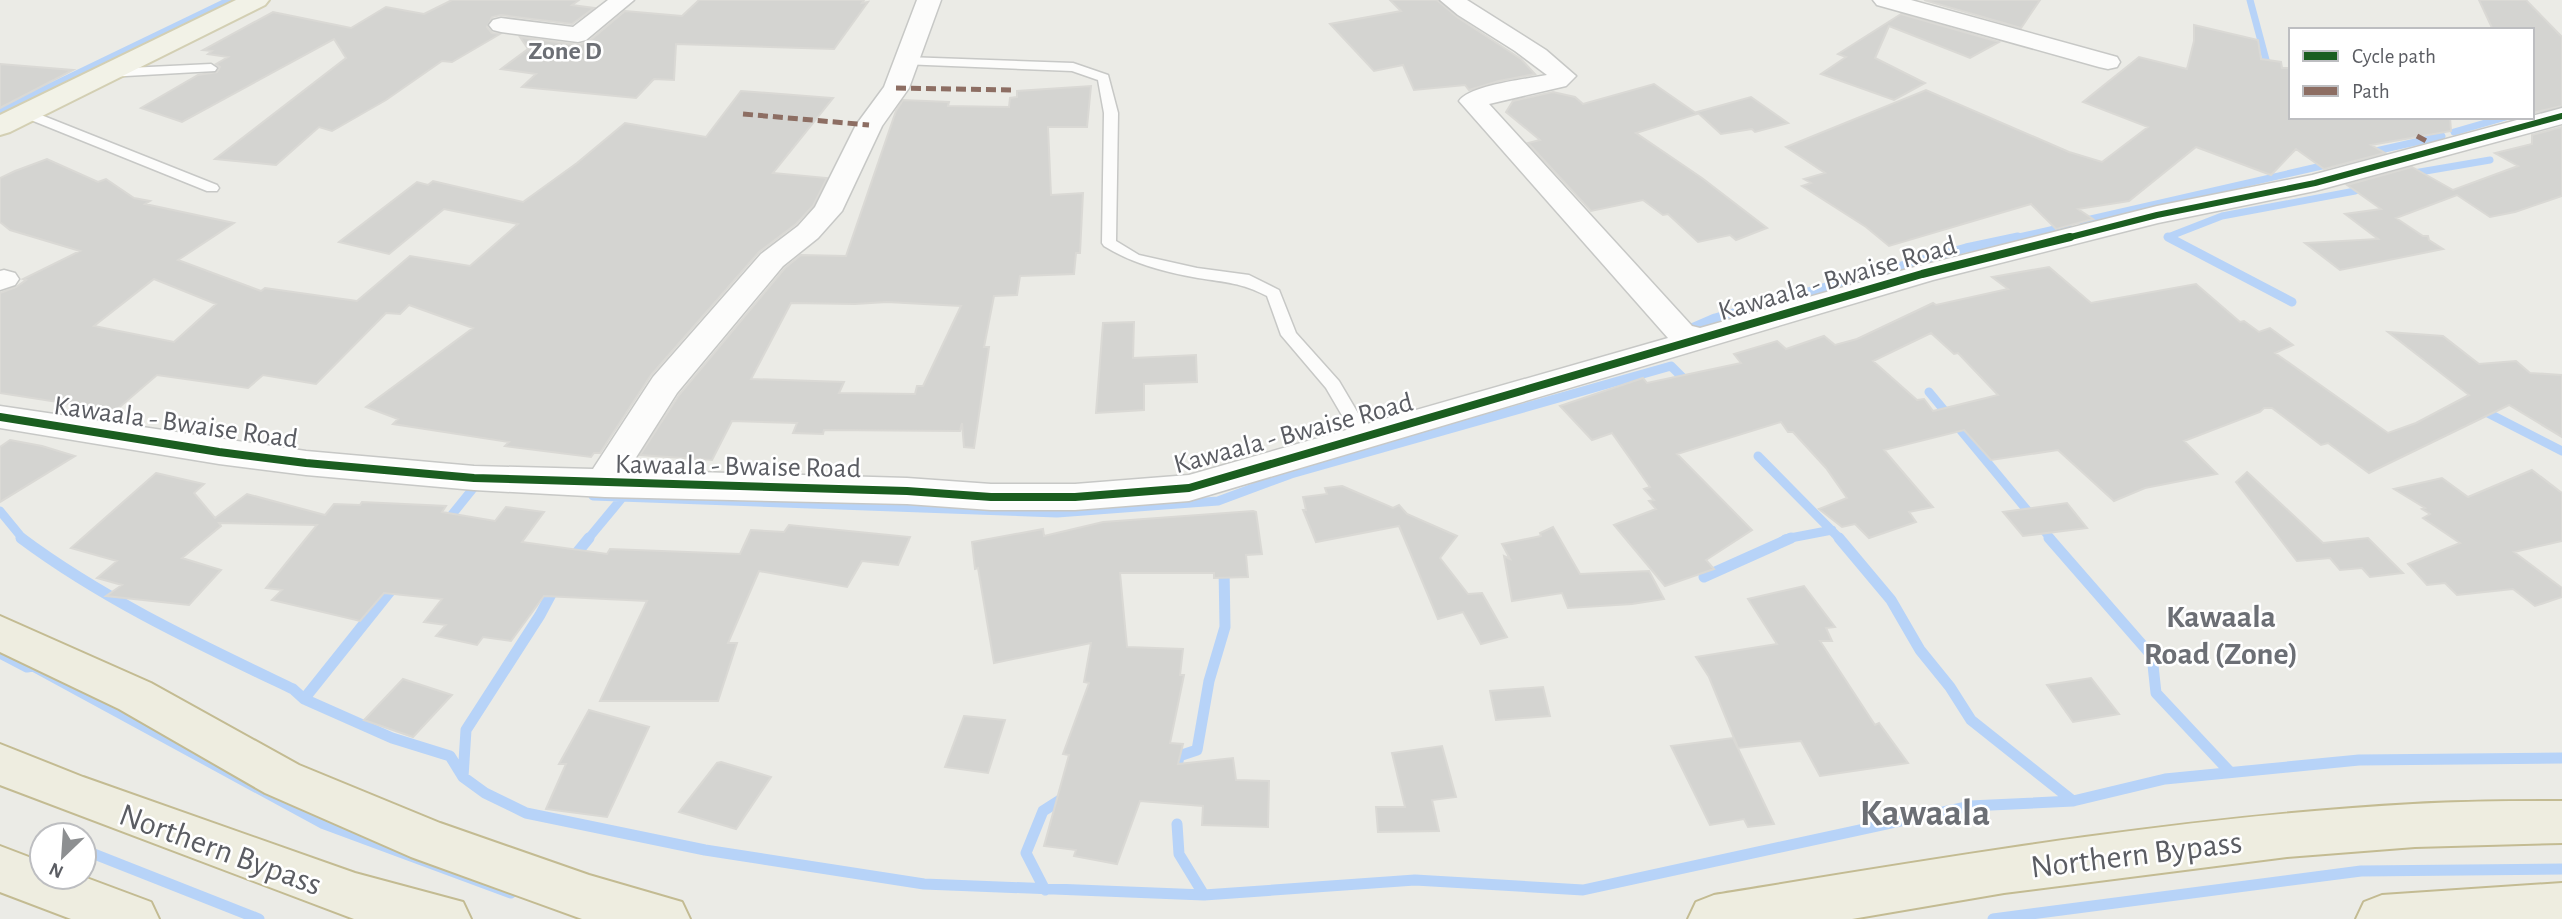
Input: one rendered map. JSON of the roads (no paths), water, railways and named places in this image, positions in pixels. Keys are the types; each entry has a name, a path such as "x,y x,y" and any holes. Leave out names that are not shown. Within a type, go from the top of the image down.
{"highway":[{"path":"0,633 135,696 282,779 428,841 589,898 664,919"},
{"name":"Northern Bypass","path":"0,764 68,792 355,896 445,919"},
{"name":"Northern Bypass","path":"1714,919 2004,870 2287,835 2414,825 2562,822"},
{"path":"0,869 133,919"},
{"path":"2382,919 2562,907"}],"main road":[{"path":"0,126 256,0"}],"street":[{"path":"501,25 578,35 622,0"},
{"path":"605,484 612,465 665,386 772,260 808,232 828,211 869,125 895,88 929,0"},
{"path":"1452,0 1488,26 1535,53 1563,76 1557,81 1500,92 1472,101 1681,333 1702,339"},
{"path":"1885,0 2108,62"},
{"name":"Kawaala - Bwaise Road","path":"0,417 136,440 306,463 474,478 907,491 991,497 1075,497 1189,488 1922,274 2157,215 2315,183 2562,116"}],"lane":[{"path":"906,61 1073,67 1104,78 1111,113 1109,243 1134,258 1197,273 1249,280 1273,293 1289,335 1333,385 1363,437"},
{"path":"108,74 211,68"},
{"path":"26,113 212,188"}],"waterway":[{"path":"0,111 230,0"},
{"path":"2250,0 2269,71"},
{"path":"2454,132 2499,119"},
{"path":"2367,153 2442,136"},
{"path":"2408,174 2490,160"},
{"path":"2082,221 2326,165"},
{"path":"2168,237 2222,216 2355,191 2367,186"},
{"path":"2010,239 2068,226"},
{"path":"1685,331 1715,318 1966,248 2018,237"},
{"path":"2168,237 2292,302"},
{"path":"593,496 1057,513 1218,501 1291,474 1671,366 1690,385"},
{"path":"1929,392 2051,539"},
{"path":"2480,409 2562,451"},
{"path":"1758,456 1831,530"},
{"path":"446,522 475,486 480,486"},
{"path":"588,539 622,498"},
{"path":"0,511 23,539"},
{"path":"1785,539 1831,530"},
{"path":"1831,530 1840,539"},
{"path":"21,538 119,601 293,689 304,699"},
{"path":"571,560 589,538"},
{"path":"1704,577 1791,538"},
{"path":"1839,538 1891,600 1920,650 1950,687 1971,720 2073,801"},
{"path":"2049,538 2152,656 2156,693 2230,772"},
{"path":"1177,767 1179,756 1197,750 1209,681 1225,627 1224,567"},
{"path":"304,699 395,585"},
{"path":"463,777 466,730 540,615 556,585"},
{"path":"0,653 27,667 33,666 322,823 511,893"},
{"path":"304,699 392,738 450,756 463,777"},
{"path":"2073,801 2165,779 2359,760 2562,758"},
{"path":"463,777 485,793 526,813 705,850 924,884 1044,889"},
{"path":"1044,889 1026,853 1043,811 1065,797"},
{"path":"1204,895 1415,880 1583,890 1970,806 2073,801"},
{"path":"1177,824 1179,854 1204,895"},
{"path":"98,856 259,919"},
{"path":"1993,919 2361,871 2562,869"},
{"path":"1044,889 1204,895"}],"district":[{"name":"Zone D","path":"565,50"},
{"name":"Kawaala Road (Zone)","path":"2221,634"},
{"name":"Kawaala","path":"1925,812"}]}
